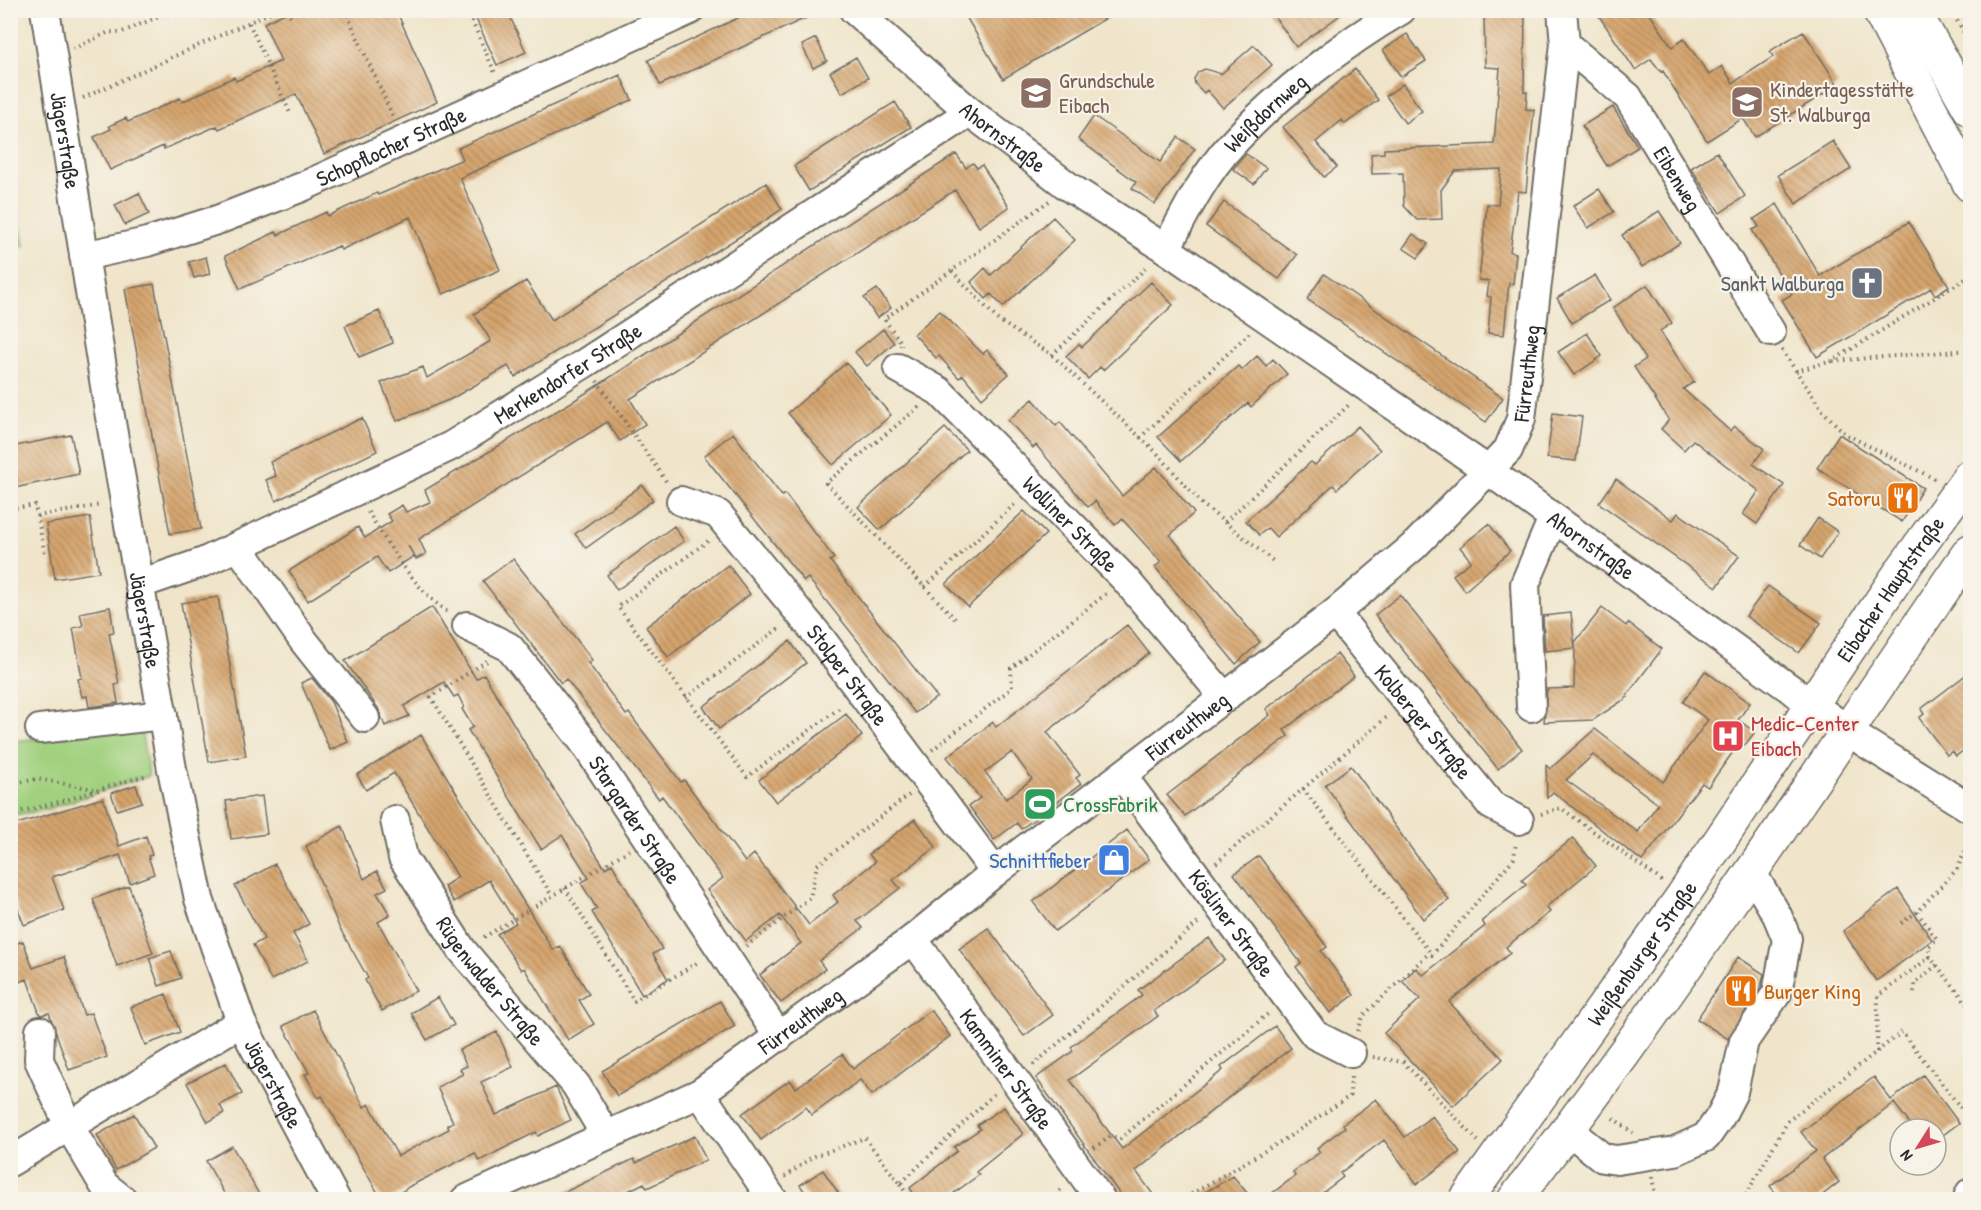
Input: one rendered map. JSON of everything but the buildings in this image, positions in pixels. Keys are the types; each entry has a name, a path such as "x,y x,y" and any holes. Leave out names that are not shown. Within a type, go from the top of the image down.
{"main road":[{"path":"1879,10 1971,185"},
{"path":"1913,10 1971,109"},
{"path":"1946,134 1971,171"},
{"name":"Eibacher Hauptstraße","path":"1812,704 1902,570 1957,480"},
{"name":"Eibacher Hauptstraße","path":"1848,731 1971,551"},
{"name":"Weißenburger Straße","path":"1466,1200 1565,1064 1812,704"},
{"name":"Weißenburger Straße","path":"1514,1200 1631,1045 1848,731"},
{"path":"1565,1064 1560,1106 1568,1130"}],"street":[{"name":"Jägerstraße","path":"45,10 125,501 172,768 199,899 241,1022 336,1200"},
{"name":"Schopflocher Straße","path":"84,256 147,242 220,219 302,187 506,96 690,10"},
{"name":"Ahornstraße","path":"854,10 970,112 1069,187 1166,249 1489,471 1848,731 1971,808"},
{"name":"Weißdornweg","path":"1166,249 1189,206 1230,145 1281,97 1380,22 1401,10"},
{"name":"Fürreuthweg","path":"465,1200 605,1134 700,1093 779,1037 913,939 995,872 1124,777 1335,613 1414,546 1489,471 1508,450 1521,419 1565,44 1562,10"},
{"name":"Eibenweg","path":"1565,44 1628,97 1771,332"},
{"name":"Merkendorfer Straße","path":"140,584 204,562 356,493 451,446 585,363 970,112"},
{"name":"Wolliner Straße","path":"898,368 939,391 1125,579 1225,698"},
{"name":"Stolper Straße","path":"681,501 718,514 861,692 995,872"},
{"path":"1531,706 1525,584 1554,518"},
{"path":"238,546 303,640 365,718"},
{"name":"Kolberger Straße","path":"1335,613 1491,805 1519,820"},
{"name":"Stargarder Straße","path":"467,626 509,647 583,741 779,1037"},
{"path":"40,729 163,715"},
{"name":"Kösliner Straße","path":"1124,777 1197,879 1315,1035 1352,1053"},
{"name":"Rügenwalder Straße","path":"395,820 403,858 462,950 576,1085 605,1134"},
{"path":"1568,1130 1603,1158 1617,1160 1675,1150 1706,1137 1733,1092 1744,1041 1777,993 1787,939 1752,873"},
{"name":"Kamminer Straße","path":"913,939 1101,1200"},
{"path":"10,1162 241,1022"},
{"path":"40,1031 39,1060 69,1126 104,1185 123,1200"},
{"path":"700,1093 770,1195"},
{"path":"1967,1200 1971,1193"}],"path":[{"path":"53,58 110,32 120,33 162,15 172,15 184,10"},
{"path":"61,109 249,23 265,13 276,10"},
{"path":"286,10 294,19"},
{"path":"345,10 404,141"},
{"path":"467,10 506,96"},
{"path":"1951,10 1971,44"},
{"path":"249,23 290,113"},
{"path":"898,368 901,342 884,319 1069,187"},
{"path":"1052,355 1166,249"},
{"path":"952,271 998,320 1052,355 1140,438 1203,505 1273,561"},
{"path":"1832,361 1971,276"},
{"path":"1140,438 1265,318"},
{"path":"1771,332 1822,411 1845,434 1957,480"},
{"path":"1796,371 1832,361 1971,350"},
{"path":"585,363 681,501"},
{"path":"1225,522 1368,388"},
{"path":"939,391 826,483 956,620"},
{"path":"925,587 1033,486"},
{"path":"356,493 402,565 432,602 467,626"},
{"path":"37,516 125,501"},
{"path":"10,509 35,505 45,554"},
{"path":"728,526 618,607 747,777 861,692"},
{"path":"565,888 634,1001 725,954 810,898 816,864 922,772 1012,688 1011,668 1125,579"},
{"path":"686,698 799,613"},
{"path":"509,647 431,697 552,896"},
{"path":"1197,879 1406,701"},
{"path":"10,813 39,809 94,789 172,768"},
{"path":"10,784 37,779 94,789"},
{"path":"1303,789 1428,954"},
{"path":"1181,1200 1287,1138 1350,1096 1352,1053 1363,1016 1428,954 1432,955 1514,858 1519,820 1561,808 1668,885"},
{"path":"462,950 648,837"},
{"path":"1901,923 1917,912 1957,869 1971,840"},
{"path":"900,1184 1013,1079 1217,906"},
{"path":"1917,912 1937,939 1928,947 1930,957 1971,1007"},
{"path":"1877,1052 1878,996 1930,957"},
{"path":"1914,992 1916,983 1937,965"},
{"path":"1074,1162 1111,1136 1120,1139 1287,998"},
{"path":"1743,1200 1788,1121 1902,1032 1964,1112 1971,1116"},
{"path":"1352,1053 1403,1062 1496,1158"},
{"path":"770,1195 812,1157 865,1138 911,1200"}],"green space":[{"path":"10,170 24,246 11,248 10,248"},
{"path":"140,724 149,776 41,811 11,815 10,742"}],"place":[{"name":"Grundschule Eibach","path":"1036,93"},
{"name":"Kindertagesstätte St. Walburga","path":"1747,102"},
{"name":"Sankt Walburga","path":"1867,283"},
{"name":"Satoru","path":"1903,498"},
{"name":"Medic-Center Eibach","path":"1728,736"},
{"name":"CrossFabrik","path":"1040,804"},
{"name":"Schnittfieber","path":"1114,860"},
{"name":"Burger King","path":"1741,991"}]}
